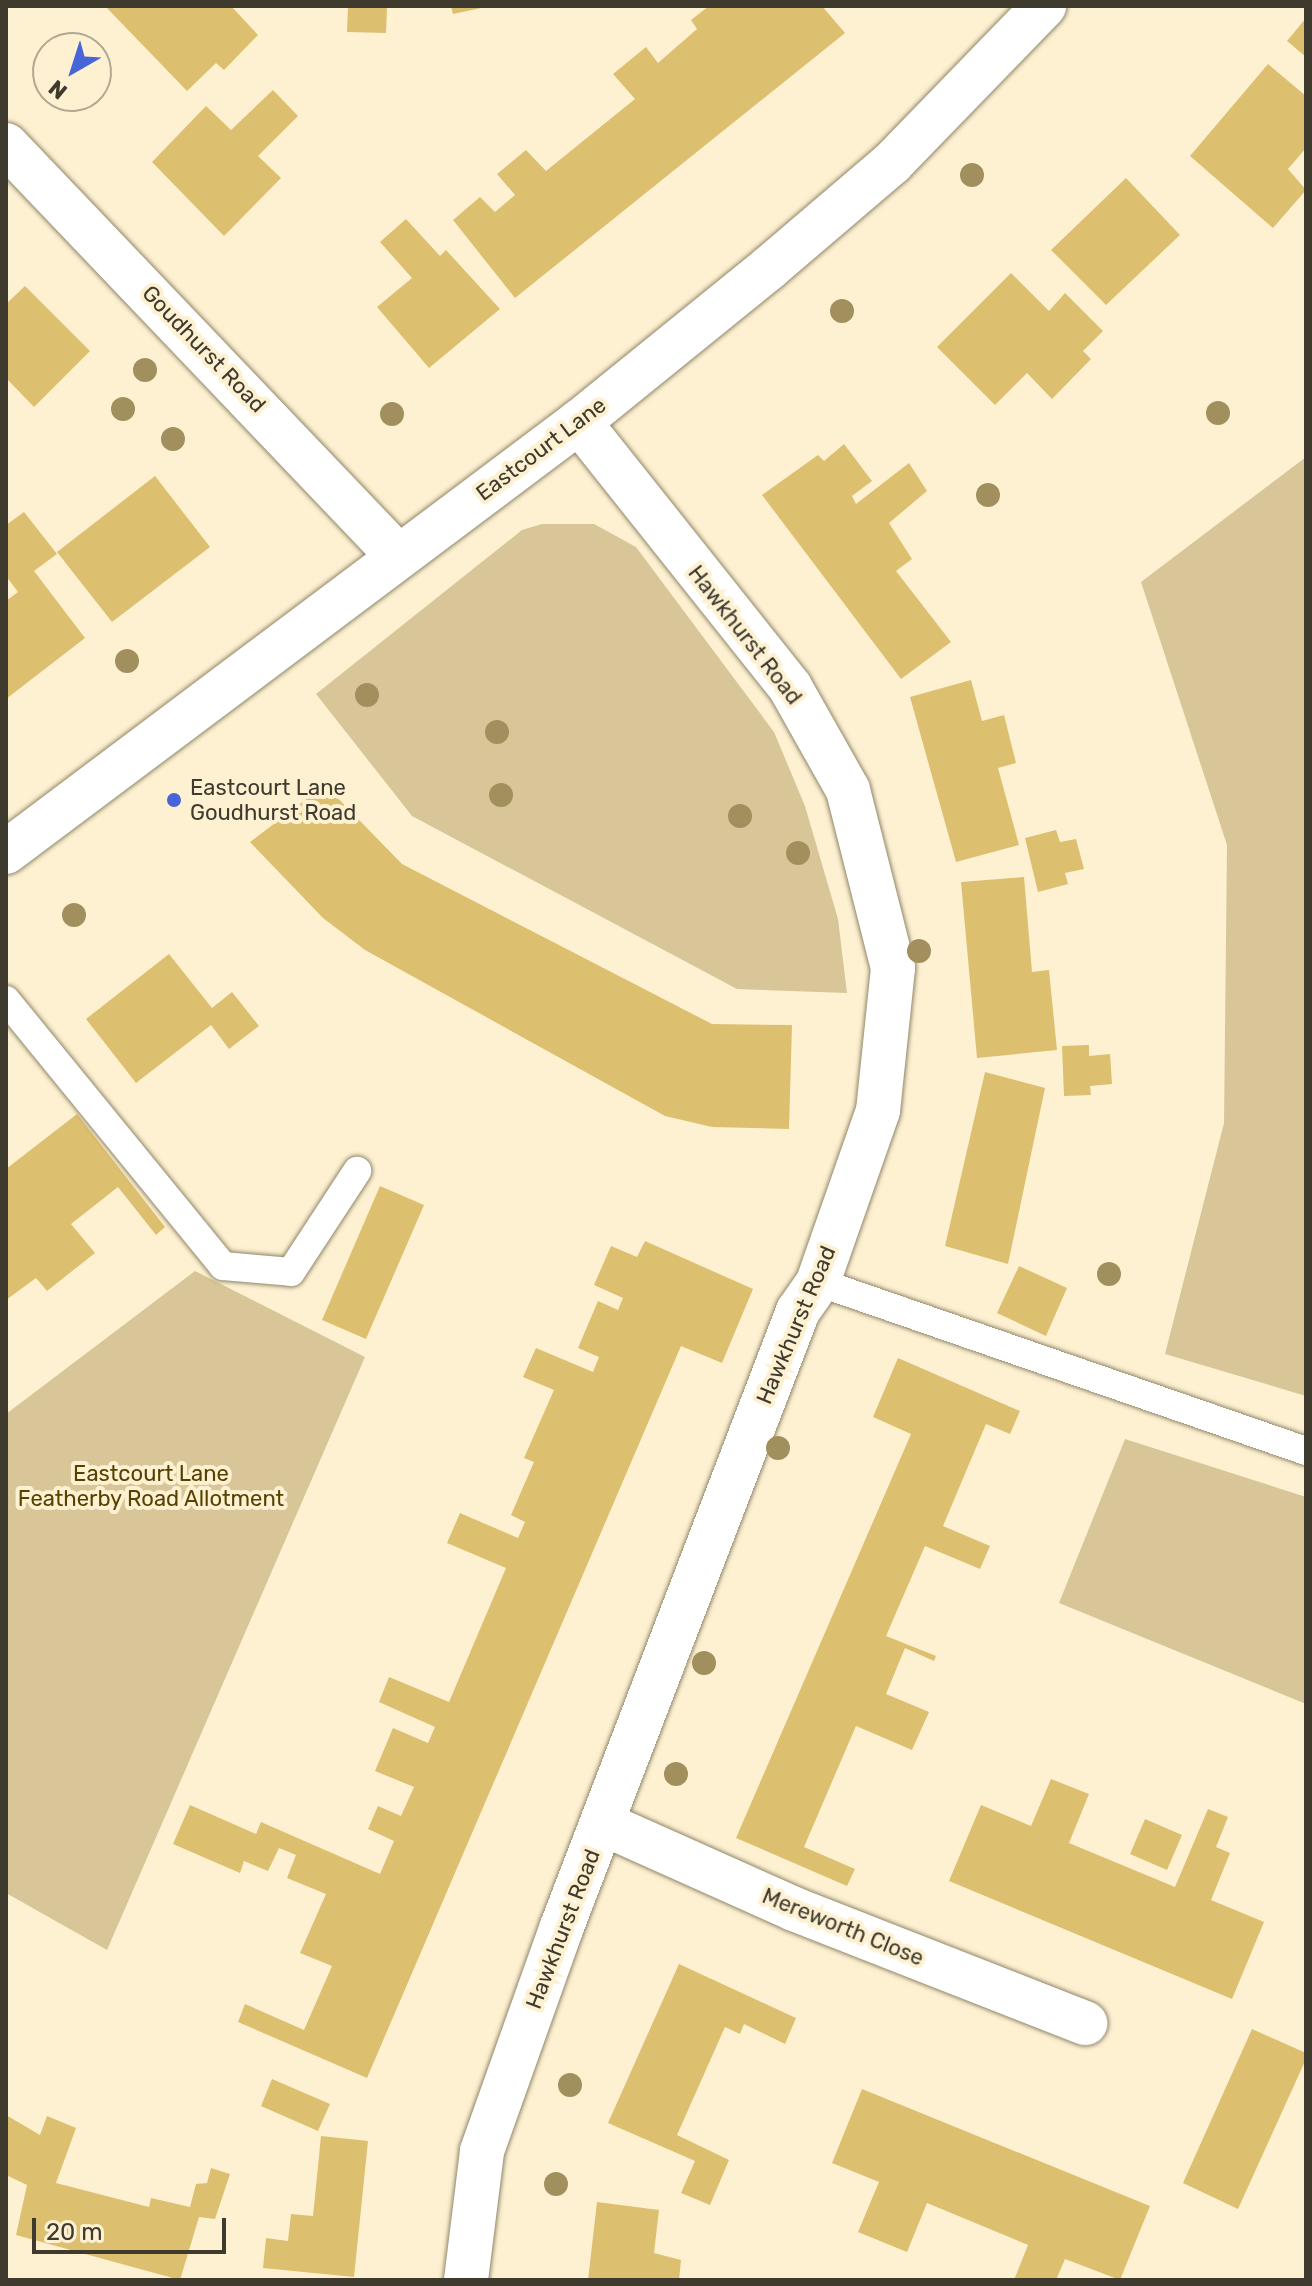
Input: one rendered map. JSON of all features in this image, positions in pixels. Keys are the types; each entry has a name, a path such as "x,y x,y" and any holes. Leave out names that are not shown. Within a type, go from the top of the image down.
{"street":[{"name":"Eastcourt Lane","path":"6,852 579,422 871,182 1044,6"},
{"name":"Goudhurst Road","path":"6,145 398,556"},
{"name":"Hawkhurst Road","path":"466,2280 482,2151 798,1311 818,1282 878,1111 893,968 848,790 790,687 579,422"},
{"name":"Mereworth Close","path":"604,1824 794,1909 1085,2023"}],"lane":[{"path":"6,1000 223,1266 291,1272 357,1171"},
{"path":"818,1282 1306,1451"}],"green space":[{"path":"1306,457 1306,1396 1165,1354 1224,1123 1227,845 1141,582"},
{"path":"542,524 594,524 636,547 774,732 805,806 838,919 847,993 737,989 412,816 316,694 522,530"},
{"name":"Eastcourt Lane Featherby Road Allotment","path":"195,1271 365,1357 107,1950 6,1893 6,1414"},
{"path":"1125,1439 1306,1497 1306,1704 1059,1603"}],"building":[{"path":"105,6 231,6 258,35 224,70 216,63 187,91"},
{"path":"348,6 387,6 386,33 347,32"},
{"path":"451,6 486,6 486,7 453,14"},
{"path":"709,6 822,6 845,33 515,298 453,220 480,197 495,212 515,195 497,174 526,150 546,171 635,99 613,74 646,47 658,63 697,29 691,20"},
{"path":"1306,18 1306,57 1287,41"},
{"path":"1268,64 1306,96 1306,148 1288,169 1306,190 1273,228 1190,156"},
{"path":"273,90 298,116 258,156 281,178 224,236 152,162 206,106 231,130"},
{"path":"1126,178 1180,235 1106,305 1051,250"},
{"path":"406,219 440,256 446,250 500,309 429,368 377,307 412,278 380,242"},
{"path":"1011,273 1049,311 1065,293 1103,331 1083,351 1091,359 1052,399 1027,373 995,405 937,347"},
{"path":"25,286 90,351 34,407 6,378 6,304"},
{"path":"844,444 872,481 852,496 856,504 909,463 927,491 889,523 912,559 896,571 951,642 901,679 762,495 818,455 824,461"},
{"path":"155,476 210,547 112,622 57,552"},
{"path":"24,512 57,554 34,571 85,638 6,699 6,601 18,592 6,576 6,525"},
{"path":"971,680 982,721 1004,715 1016,763 998,768 1019,845 956,862 910,697"},
{"path":"325,785 402,864 712,1024 792,1025 789,1129 712,1127 665,1116 365,950 323,918 250,842"},
{"path":"1056,830 1060,842 1076,839 1084,869 1065,873 1068,884 1038,892 1025,838"},
{"path":"1024,877 1032,972 1049,970 1057,1050 977,1058 961,882"},
{"path":"169,954 212,1008 232,992 259,1026 229,1049 211,1025 136,1083 86,1019"},
{"path":"1089,1045 1089,1056 1110,1054 1112,1084 1090,1086 1091,1095 1064,1096 1062,1046"},
{"path":"985,1072 1045,1088 1008,1264 945,1246"},
{"path":"77,1114 165,1227 156,1235 118,1187 71,1224 95,1253 47,1291 36,1278 6,1300 6,1169"},
{"path":"380,1186 424,1205 366,1339 322,1320"},
{"path":"645,1241 753,1289 722,1363 681,1346 367,2078 238,2022 245,2004 304,2030 332,1966 300,1953 326,1894 287,1878 296,1855 279,1848 268,1871 244,1861 240,1873 173,1844 190,1805 256,1834 261,1822 380,1874 394,1841 368,1829 378,1806 401,1816 414,1787 375,1771 393,1728 428,1743 435,1727 379,1702 389,1677 449,1702 506,1568 447,1543 460,1513 518,1538 525,1522 511,1515 534,1462 524,1458 554,1390 523,1377 536,1348 593,1372 599,1357 578,1348 598,1301 618,1310 623,1298 594,1285 611,1246 637,1257"},
{"path":"1019,1266 1067,1288 1046,1336 997,1313"},
{"path":"898,1358 1020,1411 1010,1434 986,1424 943,1526 990,1546 980,1569 925,1546 886,1636 936,1656 934,1661 905,1648 886,1694 929,1712 912,1750 856,1726 804,1847 855,1869 847,1886 736,1838 911,1434 873,1417"},
{"path":"1051,1779 1089,1794 1069,1843 1175,1887 1208,1809 1228,1817 1216,1847 1230,1853 1211,1900 1264,1922 1232,1999 949,1881 981,1805 1031,1826"},
{"path":"1145,1819 1182,1835 1167,1870 1130,1854"},
{"path":"679,1964 796,2018 785,2044 744,2024 740,2034 725,2027 677,2135 729,2160 710,2205 681,2193 695,2161 608,2123"},
{"path":"1252,2029 1306,2053 1306,2059 1238,2209 1183,2183"},
{"path":"272,2079 330,2104 318,2131 261,2106"},
{"path":"862,2089 1150,2206 1120,2280 1065,2259 1056,2280 1014,2280 1028,2245 927,2203 907,2252 858,2232 879,2182 832,2163"},
{"path":"6,2115 40,2135 47,2116 76,2128 56,2183 149,2207 151,2198 190,2207 196,2184 207,2183 211,2168 230,2174 215,2219 199,2217 180,2280 16,2235 27,2185 6,2175"},
{"path":"321,2136 368,2141 354,2277 263,2268 266,2238 288,2241 291,2214 313,2216"},
{"path":"597,2202 659,2210 654,2253 681,2260 679,2280 588,2280"}],"place":[{"name":"Eastcourt Lane Goudhurst Road","path":"174,800"}]}
